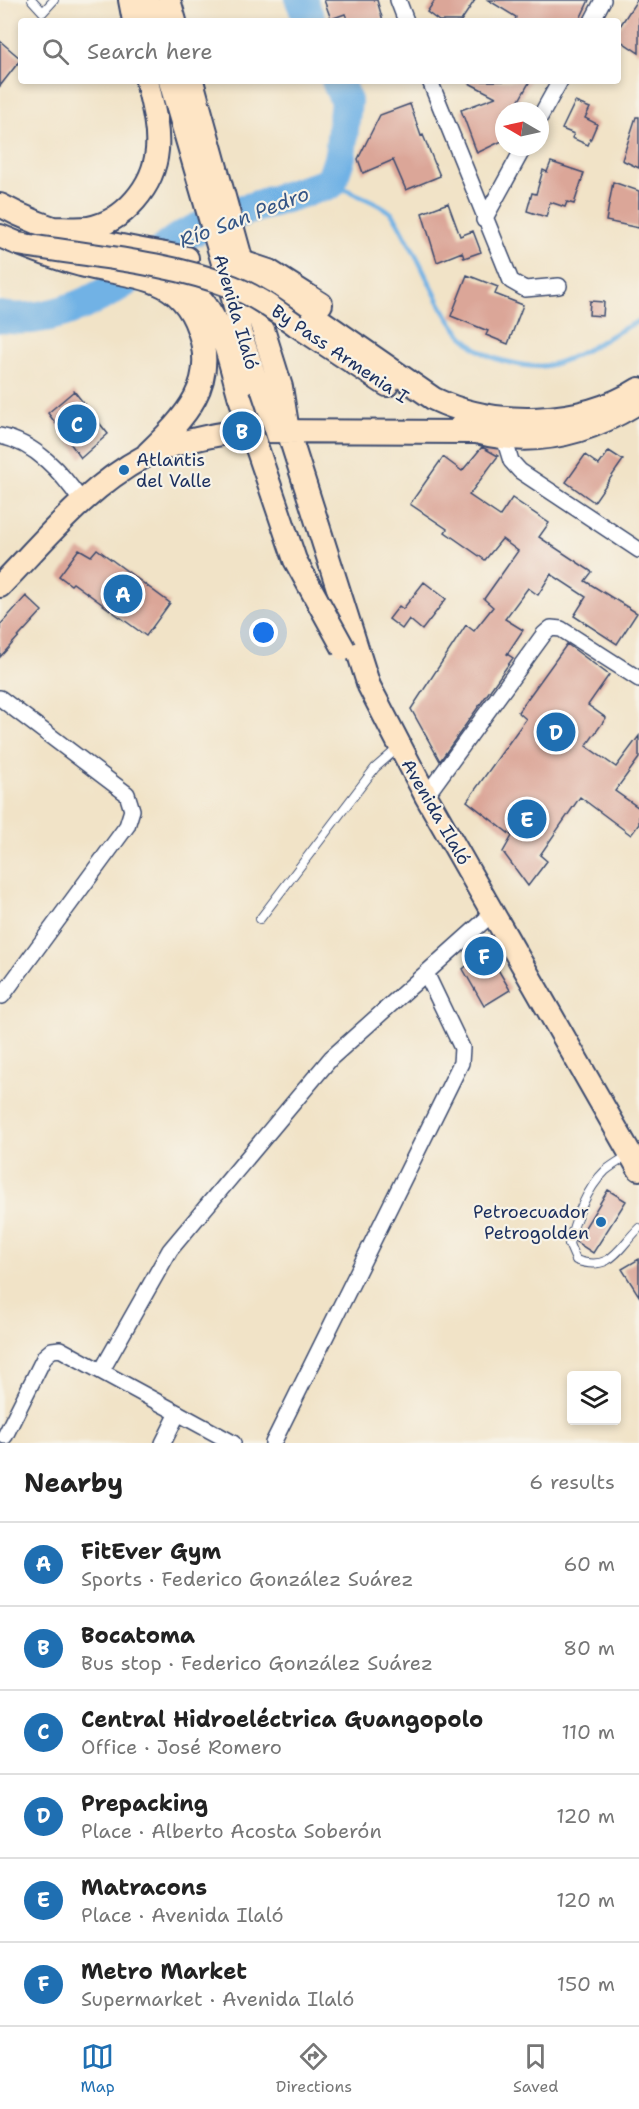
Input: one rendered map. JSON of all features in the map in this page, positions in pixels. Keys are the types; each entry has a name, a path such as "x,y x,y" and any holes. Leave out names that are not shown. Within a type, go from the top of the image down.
{"main road":[{"path":"130,0 133,18"},
{"path":"147,0 152,18"},
{"path":"169,0 174,18"},
{"name":"Avenida Ilaló","path":"171,84 206,167 233,253 281,387 288,431 369,686 426,796 635,1162"},
{"name":"Avenida Ilaló","path":"192,84 206,167"},
{"path":"50,228 90,227 105,222 122,213 138,198 149,178 157,147 149,87"},
{"name":"By Pass Armenia I","path":"0,205 77,238 187,258 233,272 304,309 429,405 474,414 517,419 560,416 602,406 638,401"},
{"path":"0,586 82,502 118,473 146,455 190,408 201,385 205,365 204,344 194,315 172,291 155,282 80,265 9,240"},
{"name":"By Pass Armenia I","path":"9,240 163,268 234,287 258,299 473,432 504,438 543,438 567,435 612,418 638,401"},
{"path":"233,253 295,286 446,392 461,400 509,411 538,410 572,403 602,406"},
{"path":"163,268 195,292 218,327 295,560 344,649 369,686"},
{"path":"146,455 242,430 473,432"}],"street":[{"path":"398,0 405,18"},
{"path":"594,18 603,0"},
{"path":"431,84 506,271 517,286 525,289 559,286"},
{"path":"548,102 558,84"},
{"path":"484,220 519,156"},
{"path":"0,436 17,440 36,451 72,487 82,502"},
{"path":"504,438 510,461 520,471 639,550"},
{"path":"426,796 544,634 551,628 561,629 639,679"},
{"path":"0,698 127,794 132,810 127,826 2,996"},
{"path":"102,1370 170,1250 331,1058 494,912"},
{"path":"273,1443 461,1064 462,1048 426,973"},
{"path":"5,1436 45,1356 52,1350 60,1348 233,1443"},
{"path":"163,1443 178,1413"}],"lane":[{"path":"32,0 43,12 54,0"},
{"path":"260,919 375,768 399,747"},
{"path":"635,1162 604,1172 576,1219 569,1244 576,1260 590,1265 609,1261 639,1228"}],"building":[{"path":"324,0 377,0 382,18 347,18 345,14 331,18"},
{"path":"435,0 475,0 463,18 435,18 427,12"},
{"path":"488,0 589,0 580,18 516,17"},
{"path":"639,0 639,53 621,41 621,24"},
{"path":"0,41 18,56 18,63 0,86"},
{"path":"471,84 528,84 518,102 495,102 495,144 477,153 461,110 496,97"},
{"path":"575,102 590,108 585,118 597,124 588,145 572,138 574,134 562,129"},
{"path":"410,104 421,136 423,135 440,176 406,190 393,160 363,173 358,159 380,115"},
{"path":"636,117 639,117 639,168 622,160"},
{"path":"551,162 584,173 574,204 567,202 565,207 550,202 546,217 527,211 532,193 536,194 543,170 547,172"},
{"path":"613,182 639,191 639,228 606,221"},
{"path":"448,203 460,236 473,231 481,252 464,258 462,252 437,262 422,213"},
{"path":"467,275 498,287 495,294 523,305 508,344 486,335 488,331 451,316"},
{"path":"590,301 604,302 603,316 589,315"},
{"path":"74,391 108,434 81,458 48,413"},
{"path":"482,447 498,456 469,495 500,516 512,498 549,523 539,537 592,572 585,581 637,613 617,644 574,616 586,597 551,574 538,595 528,588 505,619 523,630 507,654 513,658 440,761 411,709 466,625 474,631 493,607 484,599 518,551 502,539 485,560 445,532 447,529 410,504 443,457 462,471"},
{"path":"609,451 623,460 594,502 566,482 585,455 599,465"},
{"path":"79,549 91,556 97,549 170,603 146,636 73,583 71,585 59,576"},
{"path":"424,582 446,599 422,630 409,619 402,629 389,619 399,606 403,609"},
{"path":"26,596 42,611 0,657 0,625"},
{"path":"567,644 609,675 588,705 606,718 586,746 616,767 639,736 639,758 615,791 639,808 639,824 631,835 580,797 540,855 547,861 528,886 503,852 512,836 467,801 526,719 518,712"},
{"path":"486,949 510,990 484,1006 463,969"},
{"name":"Petroecuador Petrogolden","path":"608,1190 626,1201 593,1253 576,1242"},
{"path":"639,1259 639,1296 622,1269"}],"waterway":[{"name":"Río San Pedro","path":"301,0 309,18"},
{"name":"Río San Pedro","path":"0,317 19,319 38,317 74,308 125,282 183,236 237,213 331,183 340,156 346,101 338,84"},
{"path":"347,190 387,209 394,216 446,314 472,345 488,355 523,365 549,365 572,357 639,321"}],"place":[{"name":"Central Hidroeléctrica Guangopolo","path":"77,424"},
{"name":"Bocatoma","path":"242,431"},
{"name":"Atlantis del Valle","path":"124,470"},
{"name":"FitEver Gym","path":"123,594"},
{"name":"Prepacking","path":"556,732"},
{"name":"Matracons","path":"527,819"},
{"name":"Metro Market","path":"484,956"},
{"name":"Petroecuador Petrogolden","path":"601,1222"}]}
